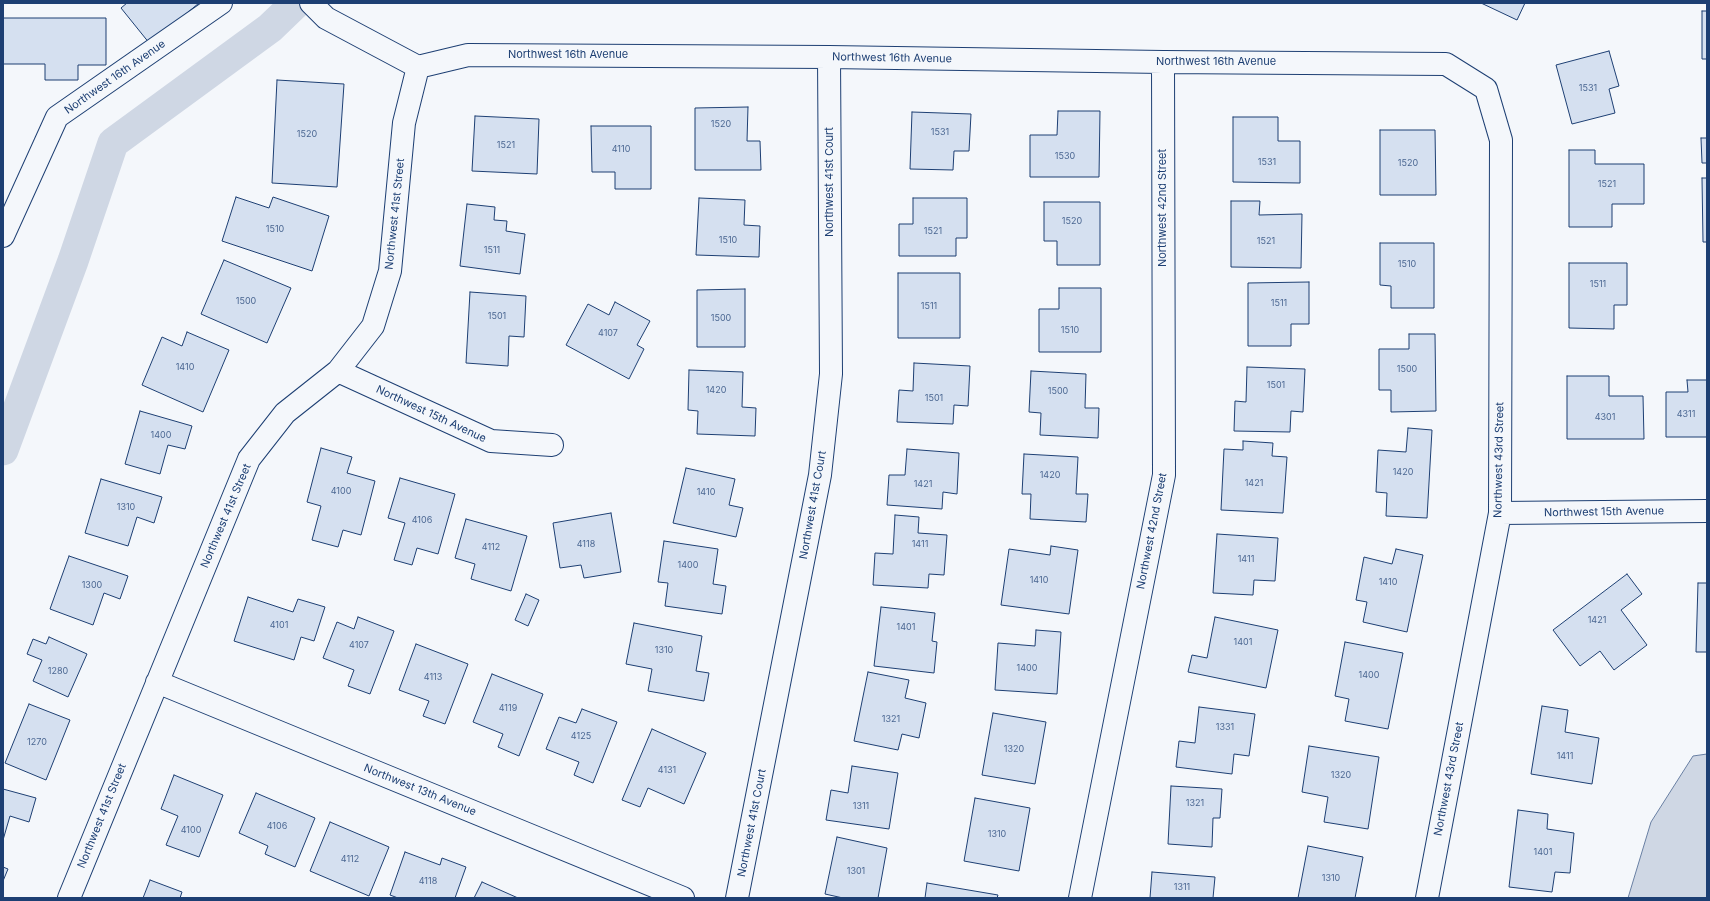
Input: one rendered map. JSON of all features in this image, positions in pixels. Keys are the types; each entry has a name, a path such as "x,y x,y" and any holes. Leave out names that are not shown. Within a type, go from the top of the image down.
{"street":[{"name":"Northwest 16th Avenue","path":"3,236 57,117 221,3"},
{"path":"319,11 418,67"},
{"name":"Northwest 16th Avenue","path":"418,67 468,54 1446,64 1486,90"},
{"name":"Northwest 41st Court","path":"737,898 821,468 831,374 829,57"},
{"name":"Northwest 42nd Street","path":"1080,898 1164,475 1163,62"},
{"name":"Northwest 41st Street","path":"69,898 249,459 285,413 338,371 373,326 390,271 404,123 418,67"},
{"name":"Northwest 43rd Street","path":"1427,898 1500,513 1501,140 1486,90"},
{"name":"Northwest 15th Avenue","path":"338,371 491,441 552,445"},
{"name":"Northwest 15th Avenue","path":"1500,513 1707,511"},
{"name":"Northwest 13th Avenue","path":"157,682 683,898"}],"shaded area":[{"path":"1707,754 1707,898 1628,898 1651,822 1693,756"}],"building":[{"path":"127,3 199,3 150,44 121,8"},
{"path":"1481,3 1525,3 1517,20"},
{"path":"1702,11 1707,11 1707,59 1702,59"},
{"path":"3,18 106,18 106,65 78,65 78,80 45,80 45,64 3,64"},
{"path":"1609,51 1619,86 1609,89 1615,113 1572,124 1556,65"},
{"path":"277,80 344,84 337,187 272,183"},
{"path":"748,107 747,141 760,141 761,170 695,170 695,108"},
{"path":"1058,111 1100,111 1099,177 1030,177 1030,135 1057,135"},
{"path":"912,112 971,114 969,151 954,151 953,170 910,169"},
{"path":"475,116 539,119 537,174 472,171"},
{"path":"1233,117 1278,117 1278,141 1300,141 1300,183 1233,182"},
{"path":"591,126 651,126 651,189 615,189 615,172 592,172"},
{"path":"1380,130 1435,130 1436,195 1380,195"},
{"path":"1701,138 1707,138 1707,163 1702,163"},
{"path":"1569,150 1595,150 1595,164 1644,164 1644,204 1612,204 1612,227 1569,227"},
{"path":"1702,178 1707,178 1707,242 1703,242"},
{"path":"236,197 269,208 273,197 329,216 312,271 222,241"},
{"path":"699,198 745,200 744,225 760,226 759,257 696,255"},
{"path":"913,198 967,198 967,238 956,238 956,256 899,256 899,224 913,224"},
{"path":"1231,201 1260,201 1259,215 1302,214 1301,268 1231,267"},
{"path":"1044,202 1100,202 1100,265 1057,265 1057,241 1044,241"},
{"path":"467,204 495,207 494,220 507,221 506,231 525,234 520,274 460,266"},
{"path":"1380,243 1434,243 1434,308 1391,308 1391,286 1380,285"},
{"path":"224,260 291,288 267,343 201,314"},
{"path":"1569,263 1627,263 1627,305 1614,305 1614,329 1569,328"},
{"path":"898,273 960,273 960,338 898,338"},
{"path":"1309,282 1309,324 1291,324 1291,346 1248,346 1248,283"},
{"path":"1059,288 1101,288 1101,352 1039,352 1039,309 1059,309"},
{"path":"745,289 745,347 697,347 697,290"},
{"path":"470,292 526,296 524,337 509,336 508,366 466,363"},
{"path":"615,302 650,321 637,345 644,349 629,379 566,345 588,304 609,315"},
{"path":"187,332 229,350 203,412 142,385 162,337 182,346"},
{"path":"1409,334 1435,334 1436,411 1391,412 1391,390 1379,390 1379,349 1409,349"},
{"path":"914,363 970,366 968,406 954,405 953,424 897,422 899,390 913,391"},
{"path":"1247,367 1305,369 1303,412 1291,411 1290,432 1234,431 1235,401 1246,402"},
{"path":"689,370 743,372 742,407 756,408 755,436 697,434 698,411 688,410"},
{"path":"1031,371 1086,374 1085,408 1099,408 1098,438 1040,435 1041,413 1029,412"},
{"path":"1567,376 1609,376 1609,396 1643,396 1644,439 1567,439"},
{"path":"1687,380 1707,380 1707,437 1666,437 1666,392 1688,392"},
{"path":"140,411 192,426 185,449 168,445 160,474 125,464"},
{"path":"1408,428 1432,430 1427,518 1386,516 1387,493 1376,492 1378,450 1406,452"},
{"path":"1243,441 1273,443 1272,456 1287,457 1283,513 1221,510 1224,449 1243,450"},
{"path":"321,448 352,457 347,473 375,481 361,535 343,530 338,547 312,540 321,506 307,502"},
{"path":"907,449 959,453 957,494 943,492 942,509 887,505 889,475 905,475"},
{"path":"1024,454 1078,457 1076,494 1088,494 1086,522 1030,519 1031,494 1022,494"},
{"path":"686,468 735,479 729,505 743,508 736,537 673,523"},
{"path":"400,478 455,494 438,554 417,548 412,565 394,560 405,523 388,518"},
{"path":"101,479 162,497 154,523 137,517 128,546 85,533"},
{"path":"611,513 621,572 584,578 581,565 560,568 553,523"},
{"path":"895,515 919,517 918,533 947,535 944,575 929,574 928,588 873,585 875,553 893,554"},
{"path":"466,519 527,536 511,591 471,579 475,564 455,558"},
{"path":"1217,534 1278,538 1275,581 1254,580 1253,595 1213,593"},
{"path":"664,541 718,549 713,584 726,586 722,614 665,606 668,583 658,582"},
{"path":"1051,546 1078,550 1069,614 1001,605 1009,549 1050,555"},
{"path":"1396,549 1423,555 1407,632 1363,622 1367,602 1356,600 1364,557 1392,564"},
{"path":"69,556 128,576 120,599 104,593 93,625 50,609"},
{"path":"1627,574 1642,594 1621,610 1647,645 1614,670 1600,651 1580,666 1553,630"},
{"path":"1698,583 1707,583 1707,652 1696,652"},
{"path":"526,594 539,600 528,626 515,620"},
{"path":"248,597 293,612 298,599 325,607 314,641 301,637 294,660 234,641"},
{"path":"881,607 935,613 932,641 937,642 934,673 874,666"},
{"path":"358,617 394,631 370,694 348,686 354,670 323,658 337,622 354,629"},
{"path":"1215,617 1278,630 1266,688 1188,672 1192,655 1207,658"},
{"path":"634,623 702,636 696,671 709,673 704,701 648,691 652,669 626,664"},
{"path":"1036,630 1061,632 1057,694 995,690 998,643 1035,646"},
{"path":"49,637 87,654 68,697 33,681 42,660 27,654 33,639 46,644"},
{"path":"1345,642 1403,653 1388,729 1345,721 1349,699 1335,696"},
{"path":"416,644 468,664 445,724 423,716 429,701 399,690"},
{"path":"868,672 909,680 905,698 926,703 919,738 902,734 898,750 854,741"},
{"path":"492,674 543,694 519,756 498,747 503,734 473,722"},
{"path":"29,704 70,720 46,780 5,763"},
{"path":"1542,706 1568,710 1565,732 1599,738 1592,784 1531,774"},
{"path":"1199,707 1255,714 1249,756 1234,754 1232,774 1176,767 1179,741 1195,743"},
{"path":"582,709 617,722 593,783 574,775 579,762 546,749 559,717 576,723"},
{"path":"993,713 1046,722 1035,784 982,775"},
{"path":"652,729 706,753 684,804 648,788 640,807 622,800"},
{"path":"1309,746 1379,757 1368,829 1324,822 1328,797 1302,792"},
{"path":"852,766 898,773 889,829 826,820 831,790 848,793"},
{"path":"174,775 223,795 199,857 166,845 178,816 161,809"},
{"path":"1171,786 1222,789 1220,818 1213,818 1212,847 1168,844"},
{"path":"3,789 36,798 29,822 10,816 3,840"},
{"path":"256,793 315,818 295,867 265,854 268,846 239,833"},
{"path":"975,798 1030,808 1019,871 964,861"},
{"path":"1518,810 1548,814 1547,829 1574,833 1570,873 1555,872 1552,892 1509,887"},
{"path":"330,822 389,847 369,896 310,871"},
{"path":"837,837 887,848 878,898 843,898 825,894"},
{"path":"1308,846 1363,857 1355,898 1298,898"},
{"path":"405,852 440,865 442,858 466,867 455,898 398,898 390,895"},
{"path":"3,867 8,869 3,881"},
{"path":"1152,872 1215,877 1213,898 1150,898"},
{"path":"150,880 182,892 180,898 143,898"},
{"path":"482,882 518,898 474,898"},
{"path":"927,883 998,895 997,898 925,898"}],"waterway":[{"path":"3,450 73,261 113,143 270,28 296,3"}]}
